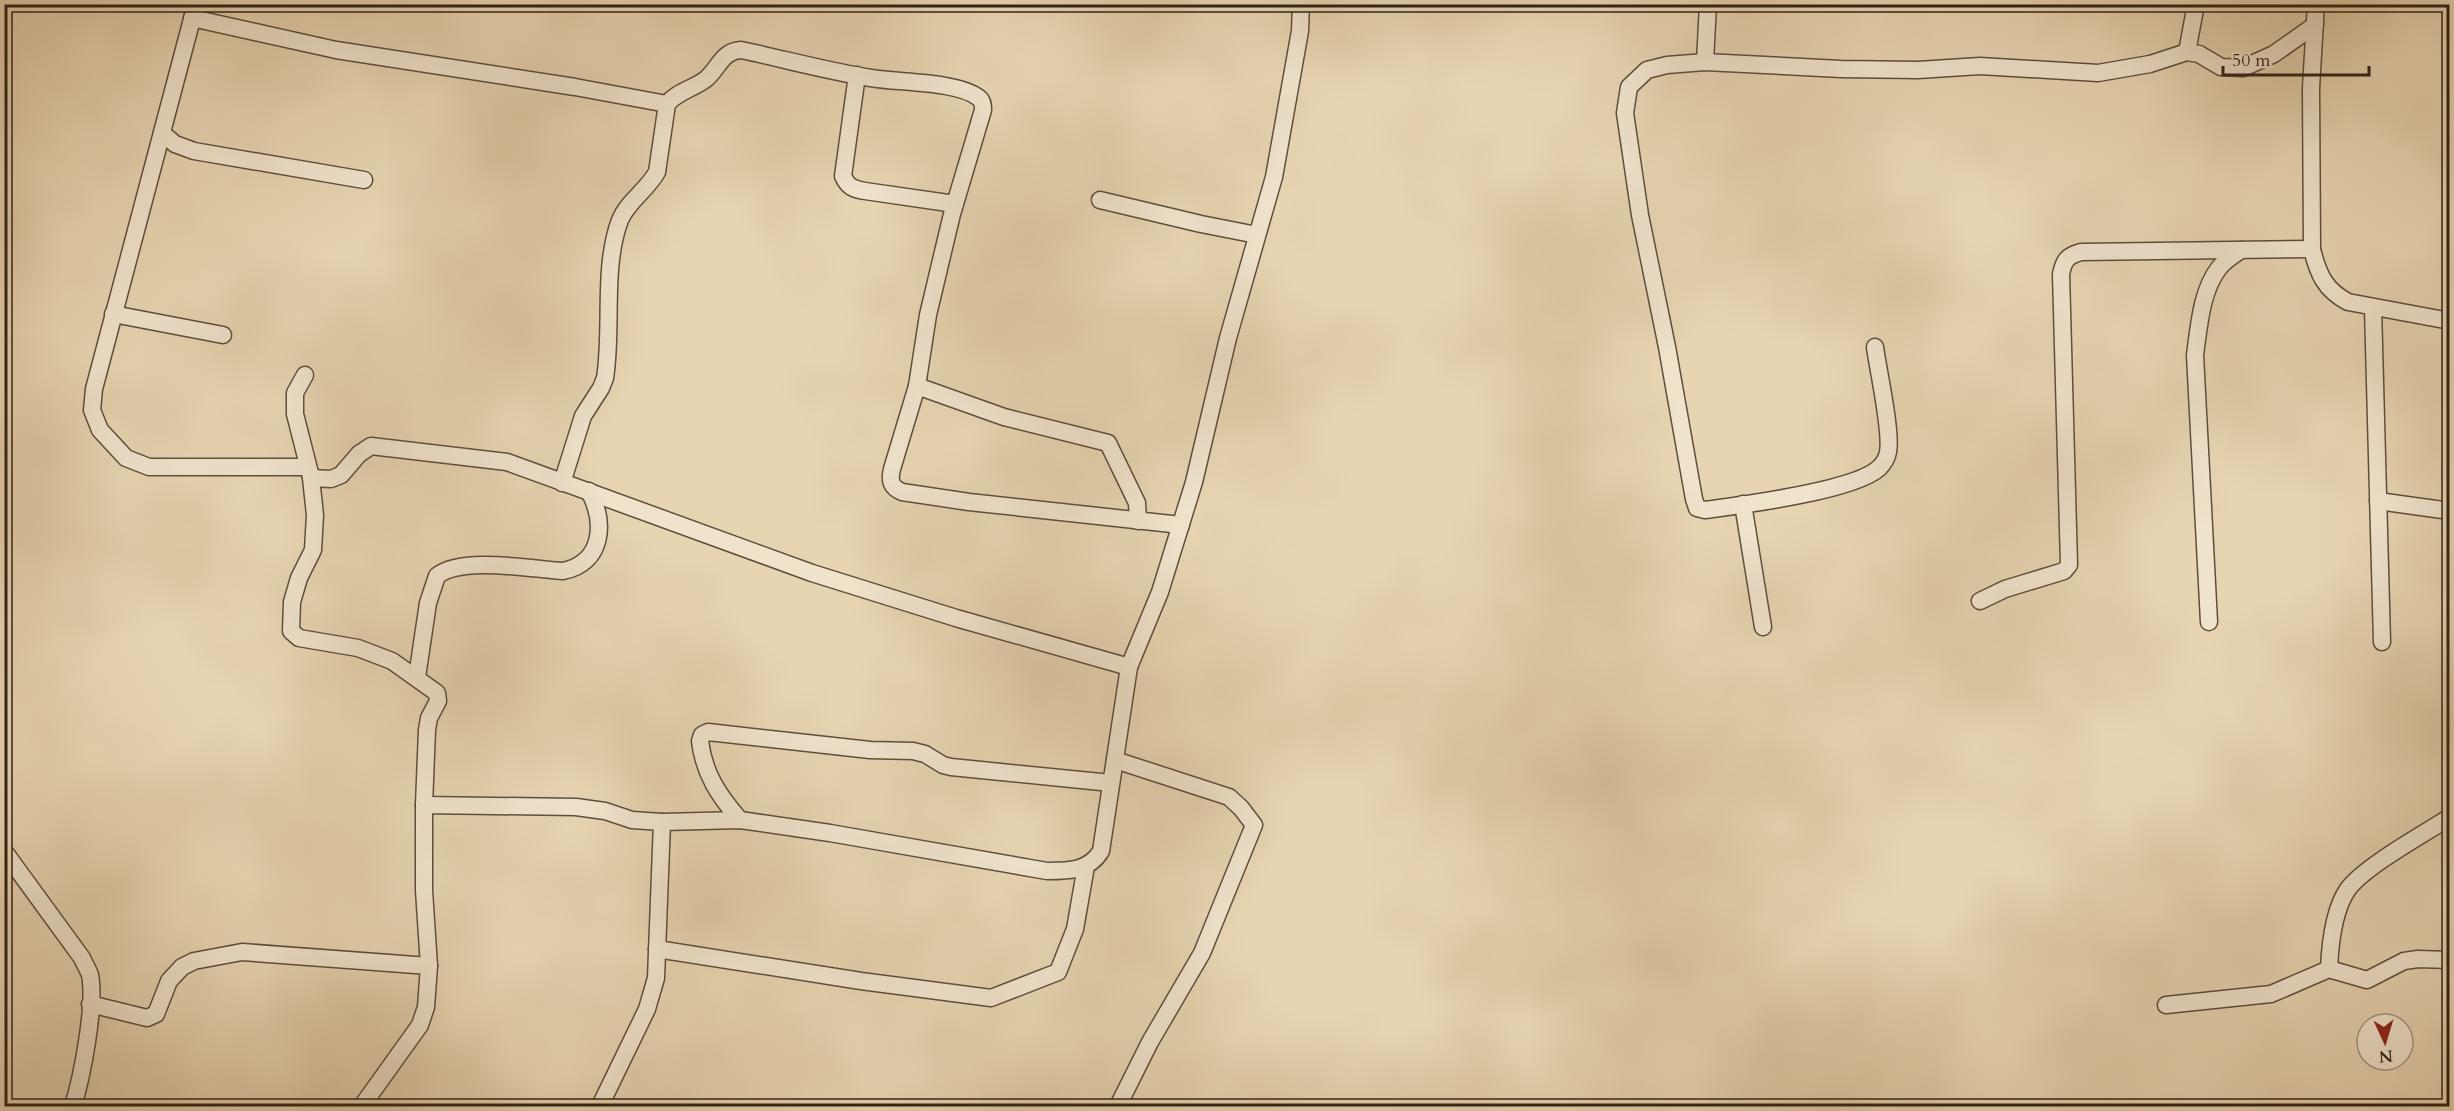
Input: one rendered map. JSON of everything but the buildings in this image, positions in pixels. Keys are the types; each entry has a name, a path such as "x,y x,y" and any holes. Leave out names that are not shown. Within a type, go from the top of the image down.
{"street":[{"path":"424,805 576,807 605,811 632,820 662,822 740,820 830,833 1047,872 1076,870 1096,859 1101,851 1130,667 1160,591 1194,482 1228,338 1274,177 1298,43 1302,4"},
{"path":"1705,62 1708,4"},
{"path":"2187,52 2196,4"},
{"path":"2316,4 2311,88 2312,249 2317,272 2326,286 2348,302 2450,321"},
{"path":"667,104 575,87 336,50 194,11 94,389 92,410 100,430 126,458 148,467 309,473 331,479 341,475 359,454 371,446 507,462 812,573 956,618 1130,667"},
{"path":"1875,347 1889,442 1885,460 1878,468 1850,482 1810,492 1700,510 1695,504 1667,347 1640,215 1625,113 1629,87 1647,70 1667,64 1705,62 1917,70 1980,66 2098,73 2141,66 2187,52 2199,54 2221,67 2243,68 2274,54 2315,25"},
{"path":"562,483 578,427 601,388 604,378 615,238 627,207 651,182 657,172 667,104 674,96 704,80 733,50 857,75 950,88 980,98 983,103 928,315 917,386 892,469 891,483 894,488 902,492 969,502 1181,525"},
{"path":"857,75 843,176 846,184 854,189 955,204"},
{"path":"162,133 175,144 194,151 364,180"},
{"path":"1100,200 1201,224 1257,234"},
{"path":"1980,601 2005,589 2064,571 2068,565 2061,274 2064,260 2070,255 2081,252 2312,249"},
{"path":"2209,622 2195,355 2201,314 2209,285 2219,267 2241,250"},
{"path":"2373,308 2382,642"},
{"path":"113,314 223,335"},
{"path":"305,375 297,387 294,414 309,473 315,515 313,550 298,578 292,602 291,631 298,638 358,648 392,661 434,690 438,701 429,718 424,805 424,890 429,966 426,1007 420,1025 362,1107"},
{"path":"917,386 1004,417 1108,444 1137,503 1138,521"},
{"path":"417,677 428,603 436,576 451,567 471,564 563,571 575,569 590,556 598,534 599,521 596,504 589,491"},
{"path":"2379,501 2450,511"},
{"path":"1743,504 1763,627"},
{"path":"740,820 710,780 700,741 702,735 708,732 870,750 913,751 925,753 943,765 951,767 1111,783"},
{"path":"1115,760 1229,797 1254,825 1202,953 1150,1042 1118,1107"},
{"path":"2330,969 2334,931 2340,906 2347,890 2360,876 2450,817"},
{"path":"600,1107 647,1009 657,978 662,822"},
{"path":"4,851 82,958 90,975 90,1004 82,1076 73,1107"},
{"path":"657,949 838,978 991,998 1058,972 1075,929 1086,866"},
{"path":"90,1004 147,1018 152,1017 156,1014 169,981 182,968 194,962 242,952 429,966"},
{"path":"2166,1005 2271,994 2330,969 2367,980 2404,961 2450,960"}]}
